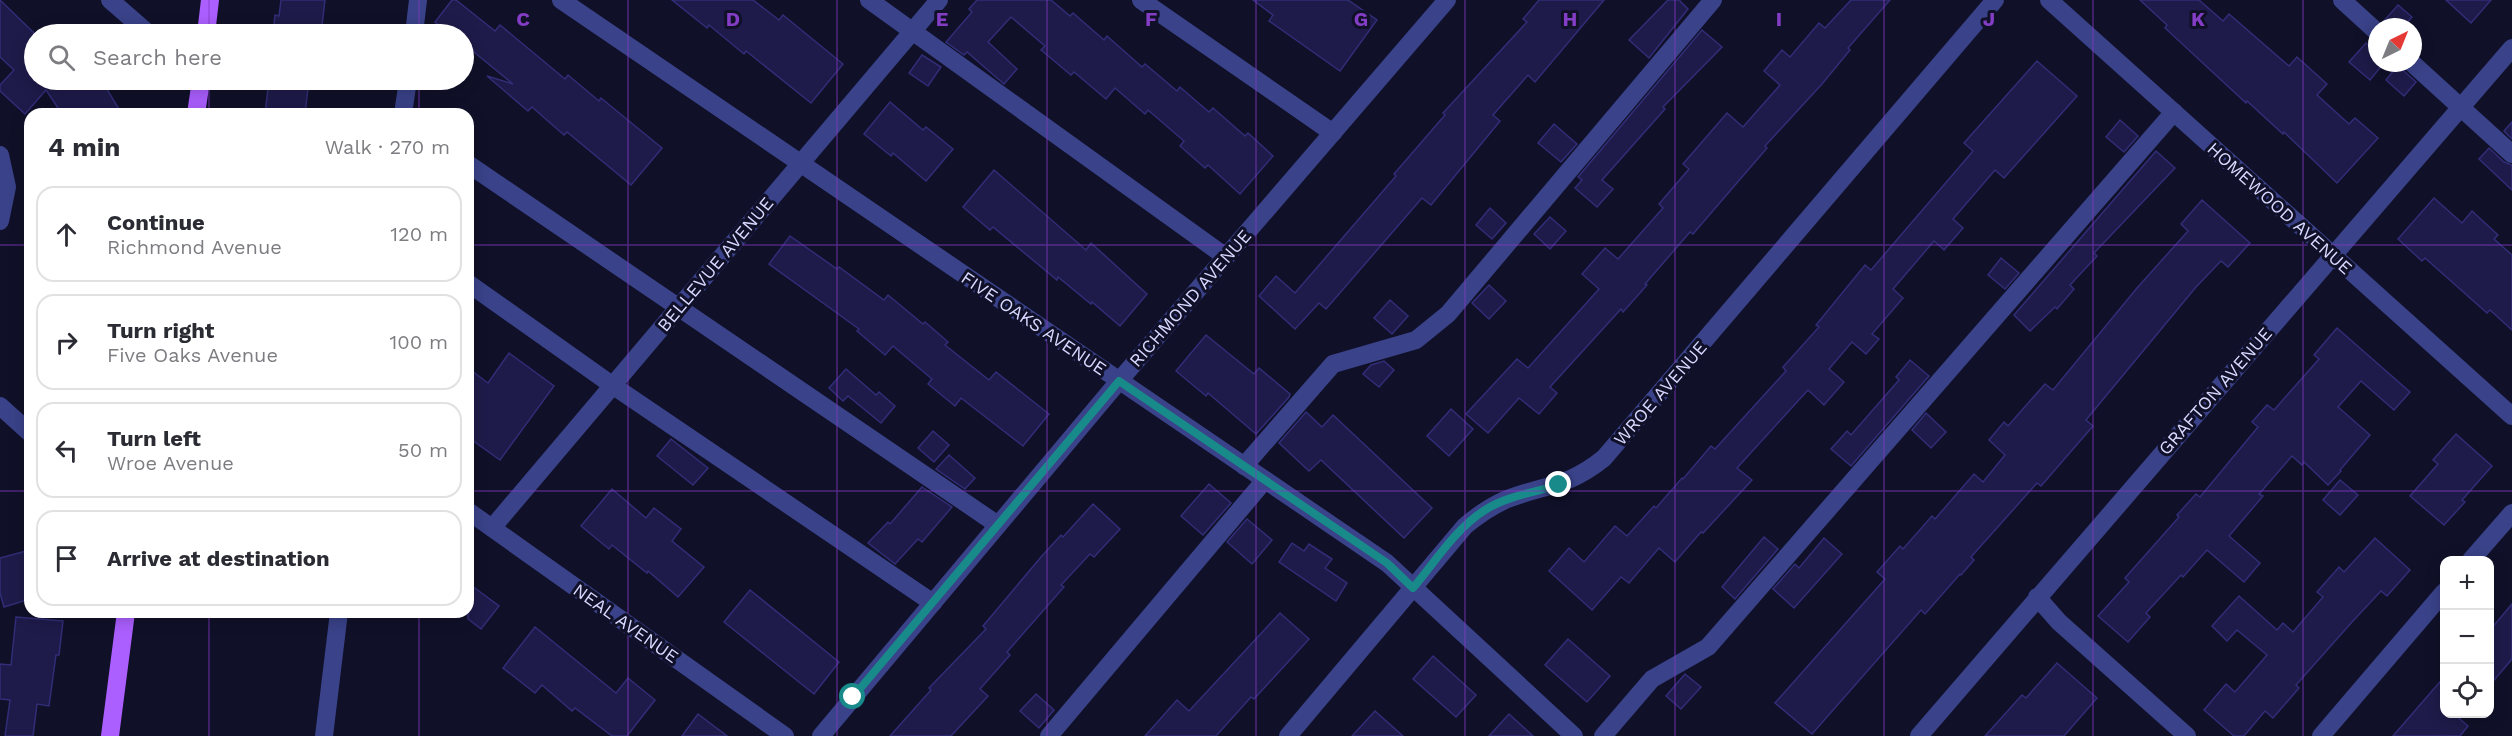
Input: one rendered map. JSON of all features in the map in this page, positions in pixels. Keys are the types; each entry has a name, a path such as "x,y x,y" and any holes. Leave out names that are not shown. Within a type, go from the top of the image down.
{"main road":[{"path":"207,24 210,0"},
{"path":"197,108 200,90"},
{"path":"110,736 125,618"}],"street":[{"path":"110,0 138,24"},
{"path":"415,24 418,0"},
{"name":"FIVE OAKS AVENUE","path":"561,0 1387,563 1574,736"},
{"path":"869,0 1226,257"},
{"name":"BELLEVUE AVENUE","path":"492,528 939,0"},
{"path":"1140,0 1333,133"},
{"name":"RICHMOND AVENUE","path":"821,736 1119,381 1447,0"},
{"path":"1244,466 1333,364 1416,340 1448,314 1713,0"},
{"name":"WROE AVENUE","path":"1288,736 1465,526 1485,510 1507,499 1572,480 1604,458 1995,0"},
{"name":"HOMEWOOD AVENUE","path":"2049,0 2512,416"},
{"path":"2342,0 2368,24"},
{"name":"GRAFTON AVENUE","path":"1919,736 2512,48"},
{"path":"2422,72 2512,154"},
{"path":"404,108 407,90"},
{"path":"1603,736 1652,679 1708,647 2174,112"},
{"path":"0,155 7,187 0,221"},
{"path":"474,168 998,525"},
{"path":"474,287 612,385 933,603"},
{"path":"0,406 24,428"},
{"path":"1049,736 1265,480"},
{"path":"2475,556 2512,513"},
{"name":"NEAL AVENUE","path":"474,515 784,736"},
{"path":"2037,597 2060,622 2187,736"},
{"path":"2321,736 2440,598"},
{"path":"324,736 338,618"}],"building":[{"path":"0,0 25,24 24,90 46,90 30,108 24,108 24,113 0,91 0,85 14,70 0,57"},
{"path":"281,0 325,0 322,24 274,24 275,15 279,16"},
{"path":"452,0 456,0 495,31 500,25 565,79 568,75 599,101 601,98 662,148 631,185 567,132 564,135 532,107 528,111 487,76 513,84 474,52 474,24 438,24 435,22"},
{"path":"672,0 753,0 779,20 783,15 843,64 811,103 746,51 744,54 709,25 707,28"},
{"path":"977,0 1051,0 1070,16 1073,13 1104,40 1107,36 1142,67 1145,64 1177,91 1180,87 1209,112 1213,108 1245,136 1248,133 1273,156 1240,194 1208,165 1205,168 1180,146 1184,141 1148,110 1145,114 1115,88 1106,99 1074,72 1071,75 1041,50 1045,46 1011,17 988,42 1017,69 1004,84 967,52 964,55 946,42 972,12 969,9"},
{"path":"1253,0 1348,0 1377,20 1340,71 1269,21 1273,15"},
{"path":"1539,0 1604,0 1535,82 1528,75 1493,115 1500,121 1431,205 1422,198 1326,309 1319,303 1295,329 1259,296 1276,276 1295,293 1396,176 1394,174 1445,115 1443,113 1527,22 1523,19"},
{"path":"1668,0 1679,0 1688,9 1649,58 1629,40"},
{"path":"1851,0 1890,0 1848,48 1850,50 1822,84 1765,146 1767,148 1693,234 1690,232 1623,312 1621,309 1550,387 1557,393 1539,414 1519,398 1488,433 1466,414 1517,359 1528,368 1599,289 1582,274 1605,248 1618,259 1663,208 1659,204 1689,169 1683,164 1727,113 1743,127 1780,85 1764,71 1782,50 1790,57 1819,23 1825,28"},
{"path":"2140,0 2199,0 2223,21 2229,14 2289,66 2297,57 2327,84 2317,95 2349,124 2355,118 2378,138 2337,183 2284,132 2283,134 2247,101 2246,103 2165,28 2167,25"},
{"path":"2446,0 2491,0 2471,23"},
{"path":"2398,5 2412,17 2411,18 2387,18"},
{"path":"1702,30 1722,47 1663,107 1665,109 1602,180 1613,189 1597,207 1575,188 1582,180 1578,177"},
{"path":"2366,43 2368,45 2368,72 2377,72 2370,80 2349,62"},
{"path":"922,55 941,67 928,86 909,73"},
{"path":"2037,61 2077,96 2004,178 1995,170 1953,219 1963,228 1944,250 1934,241 1893,289 1903,298 1872,334 1879,339 1866,354 1852,342 1829,369 1844,382 1824,405 1808,390 1737,468 1752,480 1675,562 1659,548 1629,583 1621,577 1592,610 1549,571 1569,548 1584,562 1615,526 1627,536 1654,506 1656,508 1711,446 1715,449 1786,371 1783,367 1819,327 1816,325 1865,265 1871,270 1973,151 1964,143"},
{"path":"2393,72 2405,72 2416,82 2404,96 2386,80"},
{"path":"46,90 107,90 118,108 58,108"},
{"path":"268,90 308,90 306,108 266,108"},
{"path":"890,102 923,130 926,127 953,149 926,181 893,153 891,156 864,134"},
{"path":"2120,120 2138,136 2124,152 2106,137"},
{"path":"2512,122 2512,139 2504,131"},
{"path":"1554,124 1577,144 1561,162 1538,143"},
{"path":"2489,148 2504,162 2512,165 2512,190 2479,159"},
{"path":"2156,151 2175,168 2094,253 2097,256 2070,285 2074,289 2057,309 2055,307 2030,331 2014,315"},
{"path":"994,170 1086,250 1091,243 1147,294 1120,326 1092,302 1091,304 1058,277 1057,280 993,227 990,230 963,207"},
{"path":"2434,198 2462,223 2472,211 2498,235 2494,239 2512,255 2512,330 2490,310 2487,313 2425,258 2422,261 2398,239"},
{"path":"2202,200 2250,243 2228,267 2221,261 2196,287 2086,420 2093,426 2041,486 2037,483 1971,557 1974,560 1925,614 1921,610 1812,734 1775,703 1885,579 1877,572 1900,546 1903,549 1932,516 1935,519 1974,474 1983,482 2005,455 1989,440 2004,422 2008,426 2045,384 2053,390 2137,288 2188,231 2181,224"},
{"path":"1490,208 1506,223 1492,239 1476,225"},
{"path":"1550,217 1566,231 1550,249 1534,234"},
{"path":"790,236 837,269 839,267 884,300 888,295 923,324 925,322 948,342 945,345 989,380 996,372 1049,414 1023,446 961,398 955,406 928,384 932,379 893,346 885,355 857,331 859,329 769,264"},
{"path":"2001,258 2019,273 2005,289 1988,275"},
{"path":"1489,285 1506,301 1489,319 1472,303"},
{"path":"1390,300 1408,316 1392,334 1374,318"},
{"path":"2337,328 2410,392 2394,410 2361,381 2338,407 2370,435 2341,471 2328,485 2304,462 2302,465 2292,456 2259,494 2263,496 2229,536 2260,563 2244,582 2207,550 2146,613 2150,617 2128,642 2098,616 2129,582 2125,578 2179,517 2177,515 2196,494 2200,497 2258,427 2252,422 2267,405 2274,410 2319,359 2314,355"},
{"path":"1206,335 1254,374 1259,368 1290,394 1256,434 1208,393 1206,396 1176,371"},
{"path":"509,353 554,386 500,460 474,441 474,372 488,383"},
{"path":"1910,360 1929,376 1851,466 1831,449 1847,431 1851,435 1899,380 1896,377"},
{"path":"1384,361 1394,370 1379,387 1363,374 1371,365"},
{"path":"846,369 876,395 879,392 895,406 881,423 848,396 843,401 829,388"},
{"path":"1451,409 1473,429 1449,456 1427,436"},
{"path":"1306,412 1322,427 1333,415 1432,508 1404,538 1321,460 1309,471 1279,443"},
{"path":"1926,413 1946,432 1931,448 1912,430"},
{"path":"933,431 949,445 934,462 918,448"},
{"path":"2456,434 2492,466 2462,500 2465,502 2444,525 2410,496 2438,464 2433,460"},
{"path":"671,439 708,468 693,485 657,456"},
{"path":"949,455 975,478 965,489 936,469"},
{"path":"2340,480 2358,495 2340,515 2323,500"},
{"path":"1209,484 1231,503 1203,535 1181,516"},
{"path":"922,487 952,507 922,542 918,539 895,564 868,543 888,522 890,524"},
{"path":"612,489 646,518 654,508 681,529 672,541 704,567 678,597 648,571 647,573 612,545 609,549 581,526"},
{"path":"1093,504 1120,529 1094,557 1090,554 1061,585 1064,587 1007,652 1010,655 980,689 988,696 951,736 890,736 931,690 929,688 986,629 983,626 1041,557"},
{"path":"1247,519 1272,540 1252,564 1227,542"},
{"path":"1764,537 1778,549 1735,599 1722,587"},
{"path":"1824,538 1842,554 1794,608 1773,589 1795,564 1799,568"},
{"path":"2375,538 2410,570 2387,596 2381,591 2352,622 2296,685 2299,688 2273,718 2265,711 2244,736 2234,736 2204,710 2226,684 2235,692 2267,655 2237,630 2227,641 2212,626 2239,596 2277,630 2283,623 2293,632 2323,597 2317,592 2339,567 2344,572"},
{"path":"1292,543 1304,551 1309,544 1332,559 1325,568 1347,583 1336,601 1279,562"},
{"path":"24,552 24,601 4,607 0,593 0,558"},
{"path":"474,587 499,606 481,629 468,619 474,618"},
{"path":"750,590 839,662 814,694 724,622"},
{"path":"2512,604 2512,659 2494,680 2494,664 2494,625"},
{"path":"1280,613 1309,639 1254,699 1251,697 1216,736 1145,736 1177,700 1189,711"},
{"path":"16,617 63,621 49,706 37,704 33,736 5,736 10,700 0,699 0,664 11,665"},
{"path":"535,627 616,693 628,678 655,700 627,736 612,736 575,708 572,711 542,685 535,693 503,668"},
{"path":"1568,639 1610,676 1587,702 1545,665"},
{"path":"1433,656 1476,695 1456,717 1413,679"},
{"path":"2057,663 2097,698 2064,736 1985,736 2022,695 2026,698"},
{"path":"1685,674 1701,687 1681,709 1666,696"},
{"path":"2440,682 2440,718 2459,718 2468,726 2460,736 2393,736"},
{"path":"1036,694 1054,710 1039,728 1020,711"},
{"path":"1375,711 1403,736 1352,736"},
{"path":"698,714 727,736 682,736"},
{"path":"1509,714 1533,736 1489,736"}],"route":[{"path":"853,697 1119,381 1387,563 1413,588 1465,526 1485,510 1507,499 1559,485"}]}
